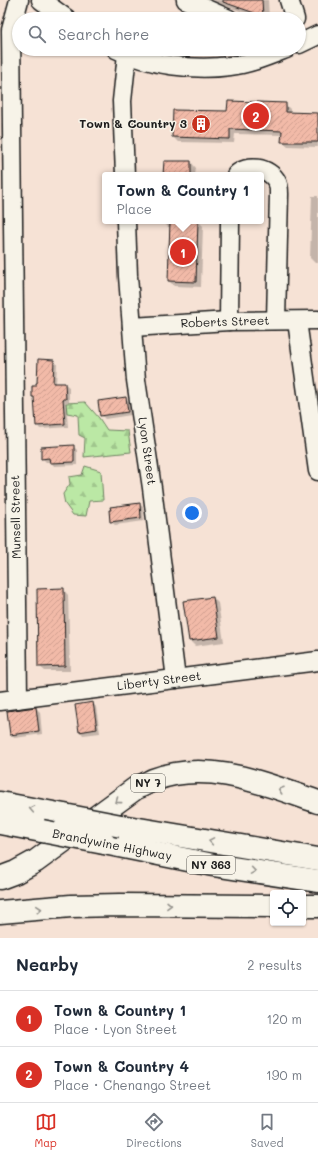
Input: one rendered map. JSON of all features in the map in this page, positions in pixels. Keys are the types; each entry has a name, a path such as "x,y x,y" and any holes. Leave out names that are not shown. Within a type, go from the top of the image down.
{"main road":[{"name":"NY 7","path":"0,878 16,872 36,861 136,788 153,780 173,775 193,772 214,772 251,779 318,802"},
{"name":"Brandywine Highway","path":"0,803 64,816 318,859"},
{"name":"Brandywine Highway","path":"0,823 213,865 318,881"},
{"path":"0,912 71,906 120,904 270,906"},
{"path":"306,906 318,906"}],"street":[{"name":"Munsell Street","path":"16,12 19,0"},
{"path":"41,0 58,12"},
{"path":"289,0 293,12"},
{"path":"189,1 213,12"},
{"name":"Munsell Street","path":"12,26 18,699"},
{"path":"306,39 318,35"},
{"path":"121,56 125,172"},
{"path":"136,56 170,65 203,67 231,66 260,59 266,56"},
{"path":"239,172 246,169 258,168 272,175 277,182 279,194 276,320"},
{"name":"Lyon Street","path":"126,224 128,276 136,380 152,488 176,679"},
{"path":"228,321 230,224"},
{"name":"Roberts Street","path":"132,327 228,321 318,320"},
{"path":"297,321 318,471"},
{"name":"Liberty Street","path":"0,701 318,661"}],"green space":[{"path":"85,402 107,430 128,431 131,452 84,457 85,438 79,435 78,415 67,413 66,403"},
{"path":"85,466 101,471 103,500 89,501 86,516 73,515 65,504 63,494 70,484 69,477 82,475"}],"building":[{"path":"223,0 262,0 263,12 252,12 223,2"},
{"path":"228,101 286,103 286,112 318,113 318,142 281,142 282,131 230,129 230,139 172,137 173,110 227,111"},
{"path":"164,161 191,161 191,172 163,172"},
{"path":"170,224 198,224 196,282 168,281"},
{"path":"38,359 54,360 53,383 65,383 66,399 63,399 65,424 36,426 32,386 36,386 37,383"},
{"path":"126,397 128,412 100,416 98,401"},
{"path":"74,445 74,462 50,463 49,458 41,459 41,447"},
{"path":"140,503 141,518 110,522 110,507"},
{"path":"64,588 65,666 38,667 37,589"},
{"path":"213,597 219,637 189,641 183,601"},
{"path":"93,702 97,729 79,732 75,705"},
{"path":"36,707 39,731 10,735 7,711"}],"place":[{"name":"Town & Country 4","path":"256,116"},
{"name":"Town & Country 3","path":"201,124"},
{"name":"Town & Country 1","path":"183,252"}]}
